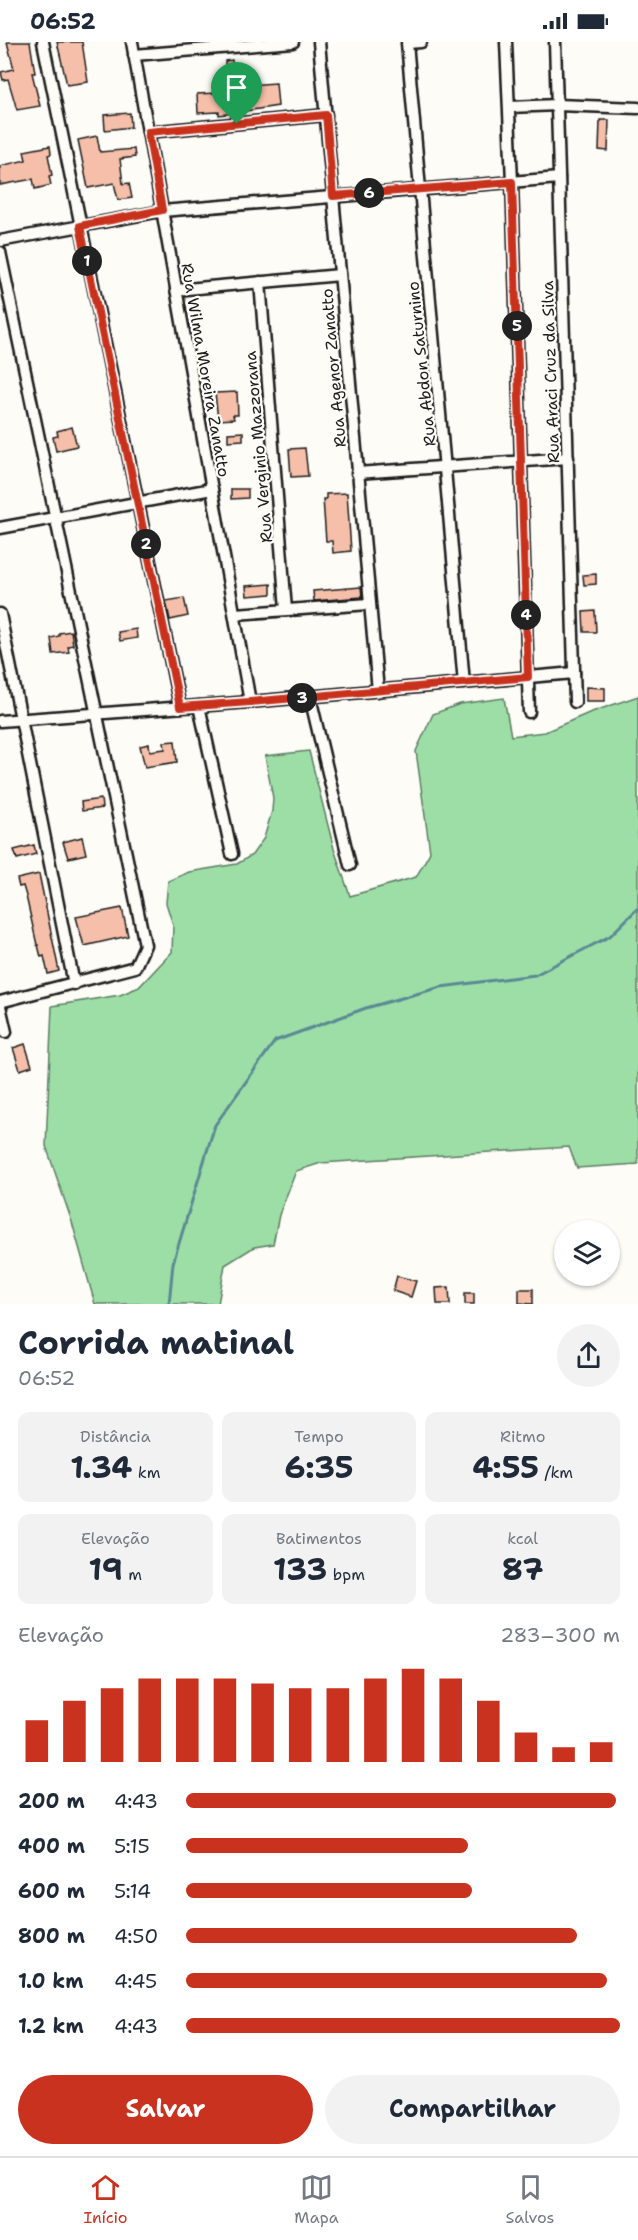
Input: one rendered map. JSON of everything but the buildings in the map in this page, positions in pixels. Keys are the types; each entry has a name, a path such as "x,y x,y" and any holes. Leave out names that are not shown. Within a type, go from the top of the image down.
{"street":[{"path":"43,42 180,707"},
{"name":"Rua Wilma Moreira Zanatto","path":"132,42 250,702"},
{"path":"134,56 293,42"},
{"name":"Rua Agenor Zanatto","path":"320,42 378,691"},
{"path":"407,43 421,42"},
{"path":"506,42 529,712"},
{"name":"Rua Araci Cruz da Silva","path":"555,42 575,702"},
{"name":"Rua Abdon Saturnino","path":"407,43 464,683"},
{"path":"510,107 557,105 638,108"},
{"path":"148,132 326,115"},
{"path":"0,242 162,210 559,178"},
{"path":"0,252 145,945 135,968 0,1004 6,1032"},
{"path":"176,290 340,275"},
{"name":"Rua Verginio Mazzorana","path":"260,282 286,610"},
{"path":"357,473 568,458"},
{"path":"0,528 212,489"},
{"path":"235,614 369,604"},
{"path":"0,614 74,984"},
{"path":"0,721 310,697 574,673"},
{"path":"310,697 350,865"},
{"path":"199,706 232,854"}],"green space":[{"path":"638,696 638,1164 577,1168 569,1147 321,1163 296,1171 279,1215 273,1244 254,1247 225,1265 218,1304 95,1304 72,1222 46,1146 52,1006 120,995 139,987 172,952 173,925 166,903 168,881 189,872 237,864 252,855 264,838 272,811 273,798 265,756 309,751 334,849 350,896 416,877 430,852 416,751 433,714 460,704 504,698 511,736 545,732 589,713"}],"waterway":[{"path":"169,1304 173,1263 215,1125 275,1041 366,1008 441,987 535,975 610,936 638,908"}],"route":[{"path":"326,115 333,196 512,182 528,677 180,707 80,226 162,210 148,132 237,124 326,115"}]}
